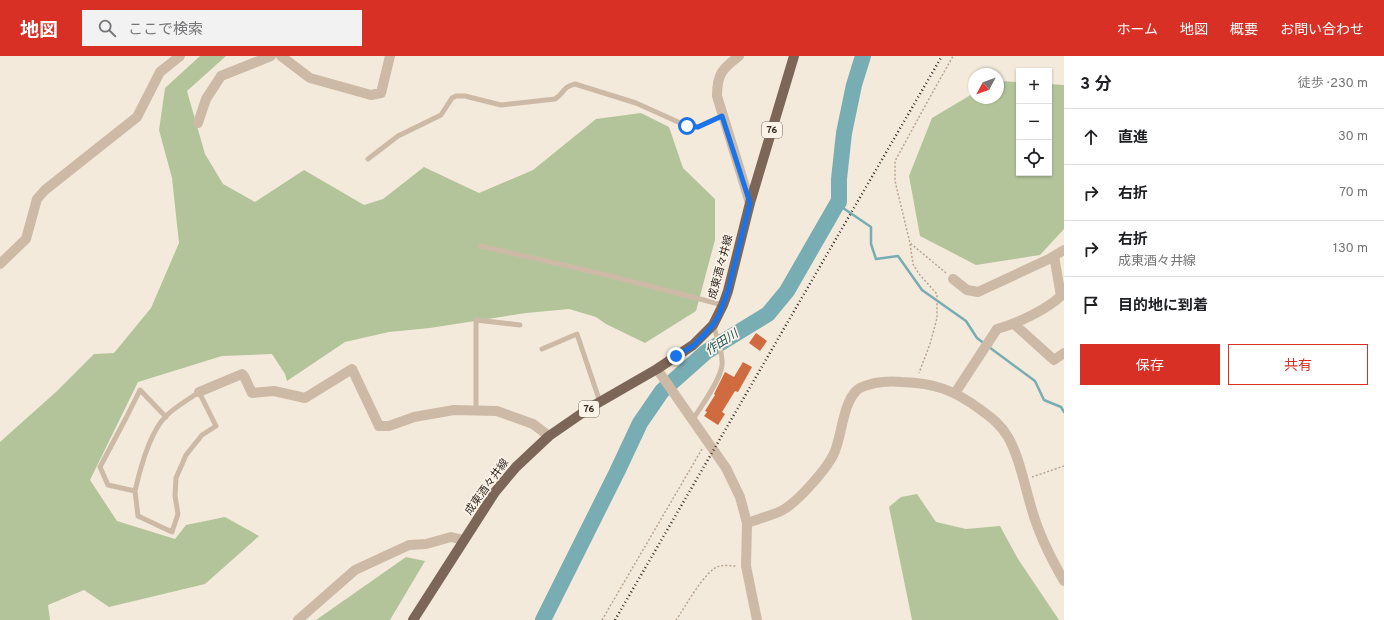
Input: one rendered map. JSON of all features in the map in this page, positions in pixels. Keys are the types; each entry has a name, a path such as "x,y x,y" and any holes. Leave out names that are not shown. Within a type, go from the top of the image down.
{"main road":[{"name":"成東酒々井線","path":"413,620 495,492 516,467 549,436 600,402 693,346 713,325 728,291 750,203 794,56"}],"street":[{"path":"0,264 26,239 37,199 45,190 137,117 160,72 180,56"},
{"path":"198,123 206,99 221,76 271,56"},
{"path":"281,56 310,78 371,95 381,93 390,56"},
{"path":"738,56 723,69 719,76 717,96 750,203"},
{"path":"953,279 967,290 978,292 1064,250"},
{"path":"955,393 998,329 1014,324 1055,302 1061,296 1060,270 1054,256"},
{"path":"1014,324 1054,360 1064,353"},
{"path":"199,392 242,374 252,393 274,391 305,398 352,369 379,426 389,426 414,417 454,410 497,411 533,424 549,436"},
{"path":"657,369 726,468 740,497 747,523 746,566 757,620"},
{"path":"747,523 764,518 782,510 800,496 823,471 835,452 850,400 857,389 886,381 915,382 946,389 955,393 965,398 997,422 1008,438 1024,479 1030,505 1049,555 1064,581"},
{"path":"298,620 355,570 409,546 426,544 451,537 464,540"}],"lane":[{"path":"368,159 398,136 441,115 452,98 456,96 465,96 501,106 555,99 559,97 563,90 568,86 576,84 636,102 687,126 698,127 722,116"},
{"path":"481,246 611,276 723,305"},
{"path":"476,411 476,320 520,325"},
{"path":"693,419 704,404 720,373 722,364 718,338 713,325"},
{"path":"542,349 577,334 600,402"},
{"path":"135,491 108,485 100,467 140,390 166,417"},
{"path":"199,392 216,426 202,435 186,455 176,478 175,496 178,514 172,532 138,516 135,491 141,466 153,435 166,417 199,392"}],"path":[{"path":"915,382 930,344 937,318 937,294 919,274 913,264 910,243 896,181 895,161 953,56"},
{"path":"910,243 953,279"},
{"path":"602,620 707,441"},
{"path":"1024,479 1064,466"},
{"path":"676,620 702,581 710,572 719,566 746,566"}],"green space":[{"path":"200,56 226,56 187,91 205,154 223,184 255,202 304,170 364,205 383,199 424,167 479,193 533,170 596,119 641,113 669,127 683,168 715,199 715,240 696,311 645,343 606,324 596,317 569,309 526,313 430,328 389,332 345,342 287,381 285,374 272,354 222,356 138,382 90,480 117,521 175,539 186,525 225,517 259,536 205,584 109,607 84,590 48,605 50,620 0,620 0,442 57,391 94,354 114,353 151,308 179,243 172,178 159,130 165,88"},
{"path":"1004,81 1016,82 1016,176 1052,176 1052,84 1064,85 1064,229 1040,255 976,265 920,236 909,176 932,118 968,97 968,104 1004,104"},
{"path":"917,494 936,522 966,529 1000,526 1018,559 1059,620 912,620 889,507 901,497"},
{"path":"406,557 425,561 390,620 316,620"}],"building":[{"path":"756,333 767,341 760,351 749,343"},
{"path":"743,362 752,367 738,392 735,391 722,412 725,414 718,425 704,416 707,412 705,411 715,395 714,394 725,372 734,377"}],"waterway":[{"name":"作田川","path":"543,620 640,423 662,391 706,352 768,314 787,291 839,202 839,179 844,133 854,85 863,56"},
{"path":"839,202 843,208 871,227 871,244 876,259 898,256 922,290 966,321 977,338 985,344"},
{"path":"989,347 1035,381 1044,400 1061,407 1064,412"}],"railway":[{"path":"615,620 942,56"}],"route":[{"path":"676,356 693,346 713,325 719,315 728,291 750,203 722,116 698,127 687,126"}]}
